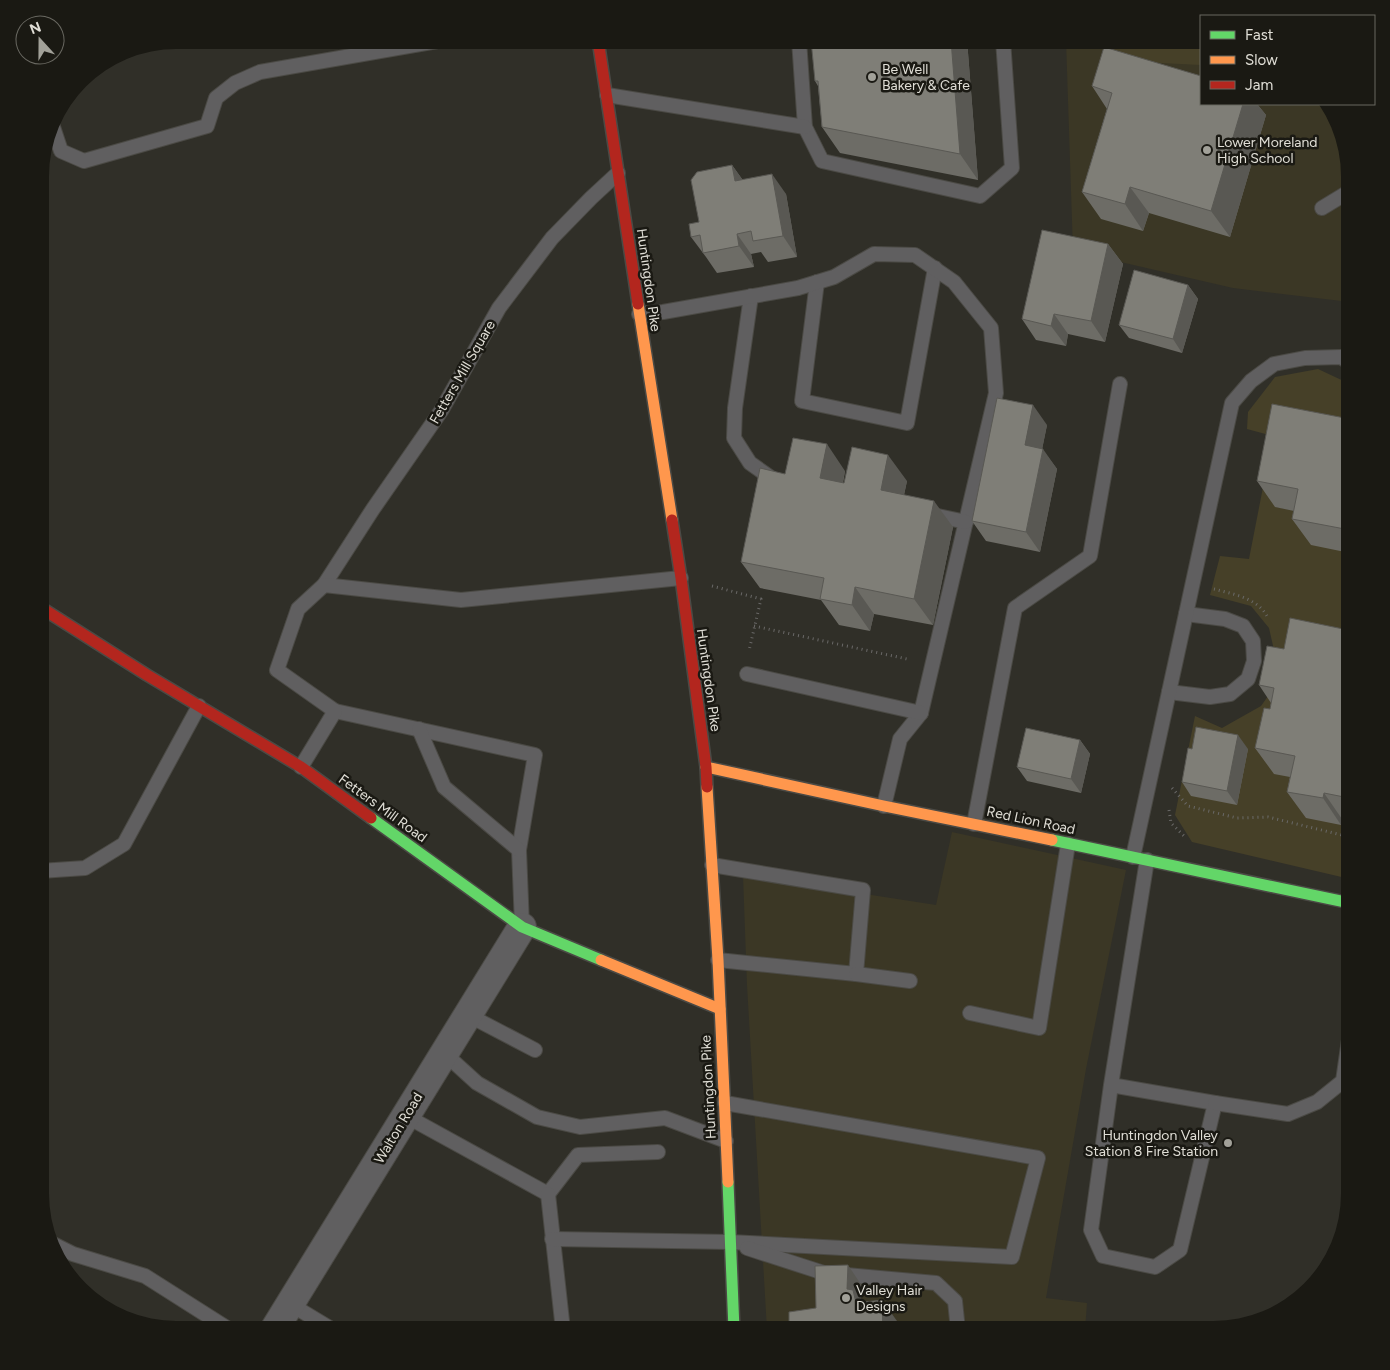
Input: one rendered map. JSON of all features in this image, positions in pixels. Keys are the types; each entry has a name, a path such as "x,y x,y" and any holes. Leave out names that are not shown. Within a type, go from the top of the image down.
{"main road":[{"name":"Huntingdon Pike","path":"599,49 638,314 681,578 706,767 718,960 734,1321"},
{"name":"Fetters Mill Road","path":"49,613 300,767 522,927 720,1009"},
{"name":"Red Lion Road","path":"706,767 1341,901"}],"street":[{"name":"Walton Road","path":"280,1321 522,927"}],"lane":[{"path":"56,135 61,151 84,161 207,126 216,98 235,83 260,72 390,49"},
{"path":"800,49 805,128 822,161 980,196 1012,168 1004,49"},
{"path":"607,95 805,128"},
{"name":"Fetters Mill Square","path":"335,711 277,670 298,609 324,585 372,509 441,410 499,308 552,238 618,173"},
{"path":"1322,208 1341,196"},
{"path":"638,314 663,312 798,288 834,277 874,254 915,255 954,282 991,328 996,393 921,713 900,739 884,806"},
{"path":"817,282 802,401 907,423 935,268"},
{"path":"752,296 735,408 734,438 750,463 775,480 791,484"},
{"path":"1215,1103 1180,1250 1155,1267 1103,1256 1091,1230 1112,1085 1140,858 1169,692 1232,403 1251,380 1274,364 1305,358 1341,357"},
{"path":"974,824 1015,608 1090,556 1120,384"},
{"path":"920,512 966,522"},
{"path":"324,585 461,600 681,578"},
{"path":"1169,692 1210,697 1230,694 1248,679 1254,661 1253,641 1244,626 1225,619 1186,614"},
{"path":"747,674 921,713"},
{"path":"49,870 86,868 124,844 199,706"},
{"path":"300,767 335,711 534,755 519,850 522,927"},
{"path":"419,729 444,787 519,850"},
{"path":"970,1013 1039,1028 1068,844"},
{"path":"712,865 863,890 856,974"},
{"path":"718,960 910,981"},
{"path":"468,1015 535,1050"},
{"path":"444,1053 477,1083 537,1117 580,1128 665,1118 726,1141"},
{"path":"1112,1085 1288,1114 1317,1102 1341,1083"},
{"path":"552,1238 730,1242 1012,1257 1038,1158 725,1103"},
{"path":"406,1116 548,1194"},
{"path":"561,1321 548,1194 578,1155 658,1152"},
{"path":"730,1242 824,1273 936,1283 956,1301 957,1321"},
{"path":"61,1248 73,1254 145,1276 216,1321"},
{"path":"290,1304 318,1321"}],"path":[{"path":"710,586 761,599 748,654"},
{"path":"754,626 907,659"},
{"path":"1171,788 1188,806 1237,818 1268,817 1341,835"}],"shaded area":[{"name":"Lower Moreland High School","path":"1066,49 1200,49 1200,105 1320,105 1332,127 1339,151 1341,168 1341,301 1233,288 1073,251"},
{"path":"1113,49 1200,49 1200,65 1121,61"},
{"path":"1318,369 1341,380 1341,450 1276,507 1317,515 1341,543 1341,654 1306,656 1274,650 1269,628 1251,606 1210,595 1220,556 1249,559 1273,436 1247,429 1248,412 1275,377"},
{"path":"1281,678 1313,782 1341,825 1341,877 1192,842 1175,815 1195,716 1222,728 1261,706"},
{"path":"952,832 1126,870 1086,1069 1046,1298 1087,1303 1086,1321 766,1321 747,985 743,875 936,905"}],"building":[{"path":"812,49 952,49 960,154 822,127 818,81 815,81"},
{"path":"1103,49 1111,49 1200,76 1200,105 1243,105 1211,211 1130,187 1125,204 1082,192 1112,93 1092,86"},
{"path":"732,165 735,181 772,174 783,236 753,241 751,231 737,234 739,246 703,253 700,235 691,237 689,224 699,222 691,180 697,172"},
{"path":"1042,230 1108,244 1091,321 1054,314 1051,326 1022,319"},
{"path":"1134,270 1188,285 1173,339 1119,325"},
{"path":"997,398 1033,405 1025,445 1043,449 1026,532 972,521"},
{"path":"1272,404 1341,417 1341,528 1292,519 1298,489 1257,481"},
{"path":"793,438 827,444 820,478 844,483 852,447 888,455 881,490 934,501 914,599 855,587 852,605 820,599 824,578 741,562 760,468 785,474"},
{"path":"1290,618 1341,629 1341,796 1324,793 1323,798 1287,792 1295,756 1255,748 1264,708 1270,709 1274,688 1259,685 1267,646 1284,649"},
{"path":"1196,727 1238,735 1227,791 1182,782 1188,748 1192,749"},
{"path":"1026,728 1080,740 1071,779 1017,767"},
{"path":"848,1265 847,1289 853,1290 856,1303 882,1300 883,1321 789,1321 789,1312 816,1308 815,1266"}],"traffic: fast":[{"path":"371,818 522,927 601,960"},
{"path":"1052,840 1341,901"},
{"path":"728,1182 734,1321"}],"traffic: slow":[{"path":"638,304 672,520"},
{"path":"706,767 1052,840"},
{"path":"707,787 718,960 728,1182"},
{"path":"601,960 720,1009"}],"traffic: jam":[{"path":"599,49 638,304"},
{"path":"672,520 706,767 707,787"},
{"path":"49,613 147,675 301,767 371,818"}],"place":[{"name":"Be Well Bakery & Cafe","path":"872,77"},
{"name":"Lower Moreland High School","path":"1207,150"},
{"name":"Huntingdon Valley Station 8 Fire Station","path":"1228,1143"},
{"name":"Valley Hair Designs","path":"846,1298"}]}
